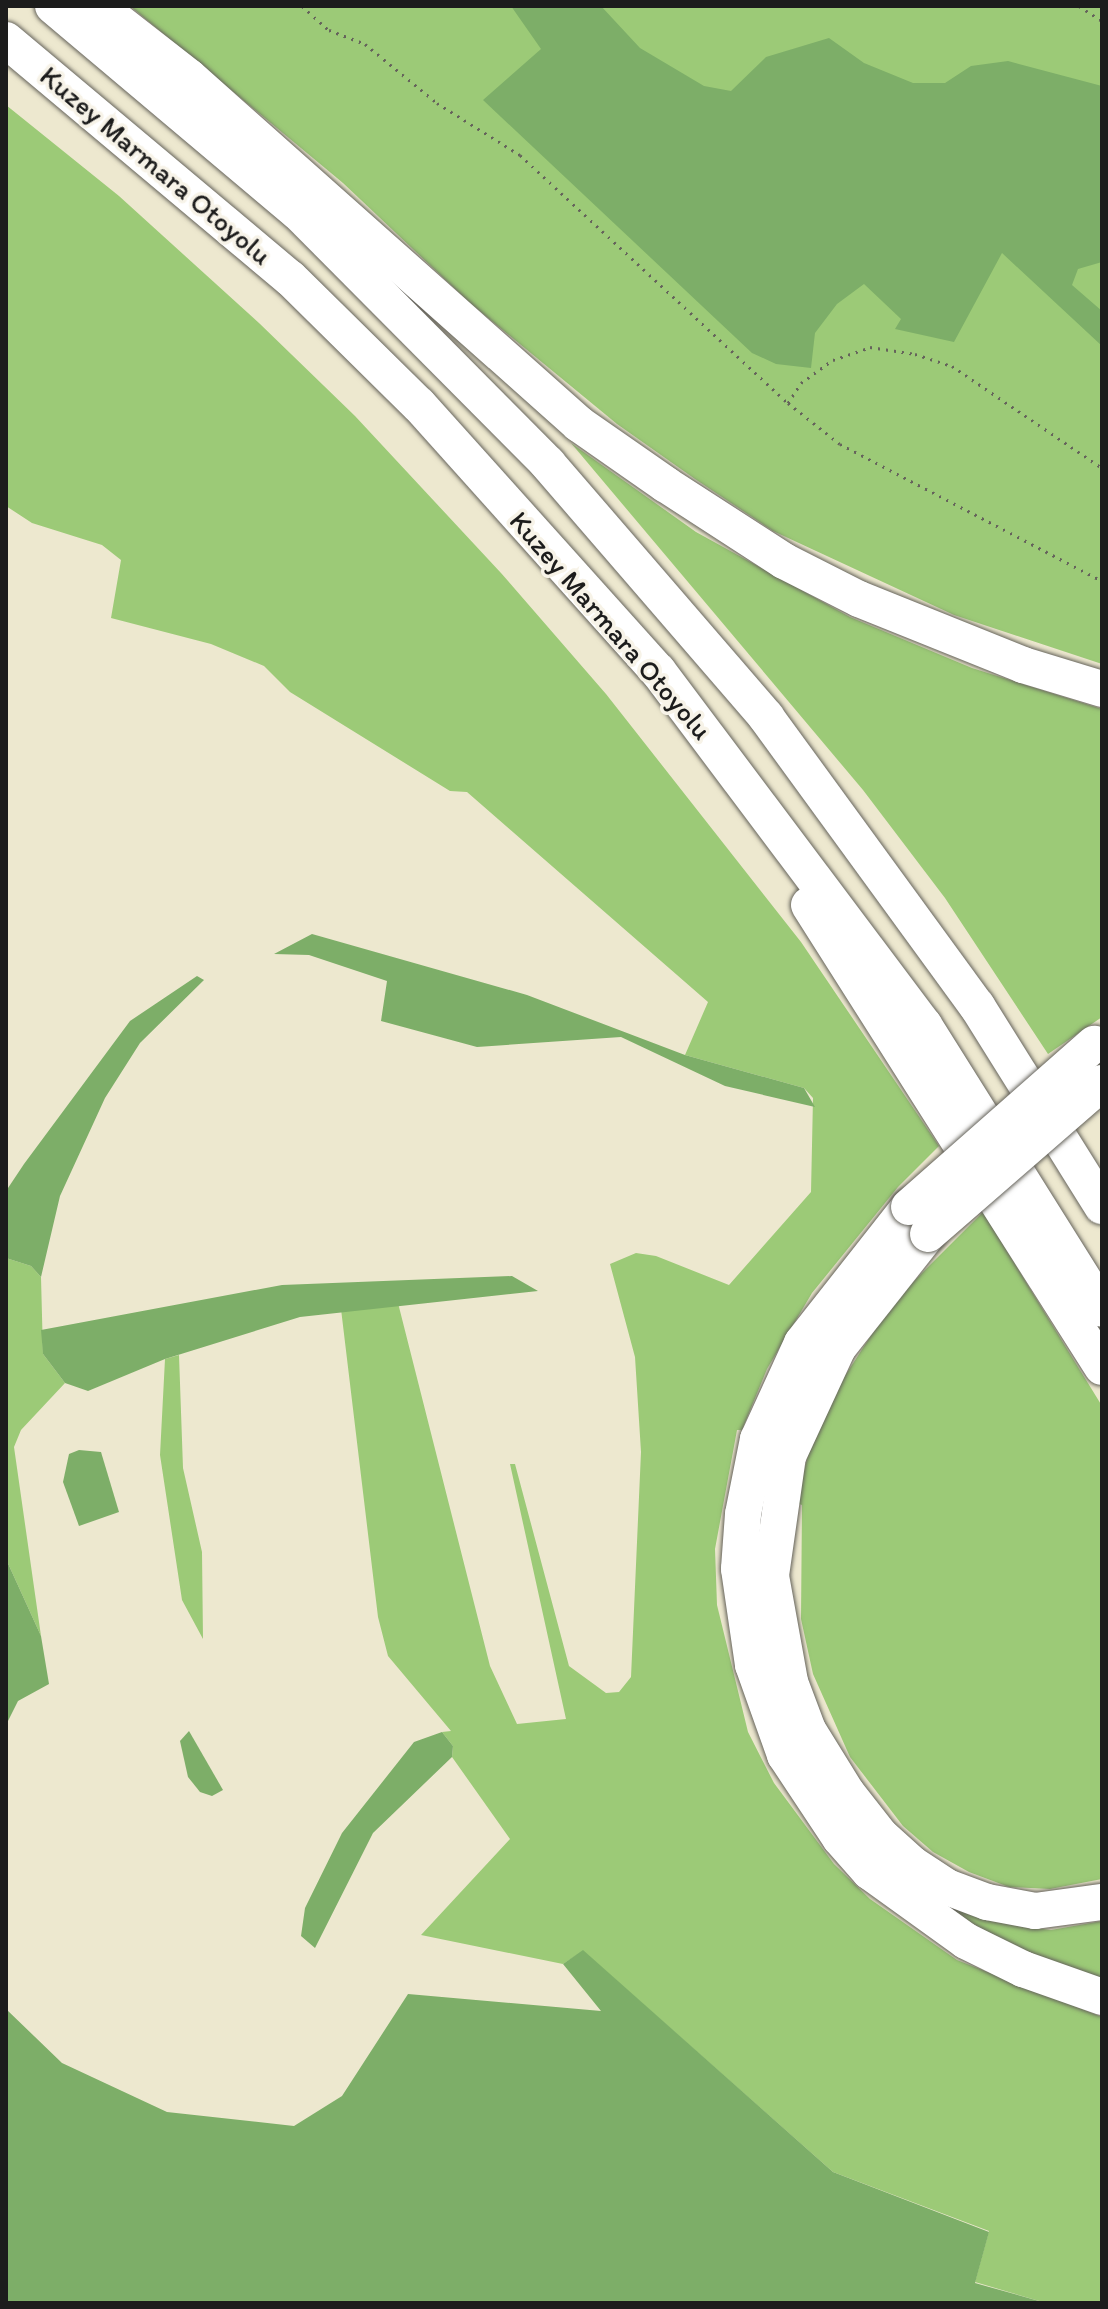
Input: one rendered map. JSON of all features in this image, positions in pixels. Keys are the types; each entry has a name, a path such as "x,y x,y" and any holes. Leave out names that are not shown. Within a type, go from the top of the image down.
{"highway":[{"name":"Kuzey Marmara Otoyolu","path":"53,6 298,212 548,464 766,717 977,1006 1102,1206"},
{"path":"98,6 189,77 579,424 665,484 784,561 859,599 993,655 1102,689"},
{"name":"Kuzey Marmara Otoyolu","path":"6,40 290,278 419,405 658,671 924,1025 1102,1309"},
{"path":"658,671 1102,1367"},
{"path":"1098,1041 918,1220 802,1343 758,1439 743,1514 739,1569 753,1665 785,1755 840,1838 870,1872 966,1941 1023,1969 1102,1997"},
{"path":"1102,1083 918,1220 838,1348 788,1456 771,1576 790,1682 808,1730 847,1793 912,1864 947,1887 987,1902 1035,1911 1102,1902"}],"path":[{"path":"302,6 329,30 365,44 437,103 520,155 788,403 888,472 1102,581"},
{"path":"1079,6 1102,21"},
{"path":"788,403 801,383 833,360 870,347 915,354 952,366 1102,468"}],"green space":[{"path":"130,6 1102,6 1102,664 954,615 773,531 695,479 617,424 470,303 343,183"},
{"path":"511,6 601,6 640,48 704,86 731,91 766,57 829,38 864,63 913,83 945,83 971,66 1008,61 1102,86 1102,262 1078,269 1072,285 1102,311 1102,346 1002,253 954,342 895,329 901,319 864,284 837,304 815,333 811,368 776,364 752,353 483,100 541,49"},
{"path":"6,105 119,196 259,323 355,416 501,573 606,694 801,942 939,1146 898,1187 812,1293 767,1369 742,1430 737,1430 715,1549 717,1605 748,1732 774,1783 834,1864 870,1899 957,1960 1102,2017 1102,2303 1046,2303 975,2282 989,2231 833,2172 583,1951 563,1964 421,1935 510,1839 452,1757 453,1746 442,1732 451,1731 388,1656 378,1617 341,1309 398,1303 490,1666 517,1724 566,1719 510,1464 515,1464 569,1666 606,1693 619,1692 631,1677 641,1452 635,1357 610,1264 636,1253 656,1256 729,1285 811,1192 813,1098 804,1088 685,1055 708,1002 467,792 450,791 290,692 264,666 211,644 111,618 121,560 102,545 32,523 6,506"},
{"path":"571,443 696,532 850,617 972,668 1102,709 1102,1017 1048,1054 945,898 863,790"},
{"path":"312,934 527,995 685,1055 804,1088 815,1107 725,1086 621,1037 477,1047 381,1021 387,981 309,955 274,954"},
{"path":"197,976 204,980 140,1043 105,1098 60,1196 41,1277 31,1266 6,1258 6,1191 24,1164 130,1021"},
{"path":"983,1212 1102,1406 1102,1879 1050,1889 1009,1887 969,1872 933,1852 903,1826 850,1757 813,1674 801,1619 802,1505 796,1503 811,1443 830,1399 892,1303"},
{"path":"6,1258 31,1266 41,1277 43,1354 65,1383 21,1430 14,1447 41,1636 6,1559"},
{"path":"512,1276 538,1291 300,1317 165,1359 88,1391 65,1383 43,1354 41,1330 282,1285"},
{"path":"179,1355 183,1468 202,1552 203,1639 182,1600 160,1455 165,1359"},
{"path":"79,1450 101,1452 119,1512 79,1526 63,1482 69,1454"},
{"path":"6,1559 41,1636 49,1684 18,1701 6,1725"},
{"path":"189,1731 223,1790 212,1796 200,1792 188,1777 180,1741"},
{"path":"442,1732 453,1746 452,1757 373,1833 315,1948 301,1936 305,1908 342,1833 414,1742"},
{"path":"935,1902 1012,1925 1051,1930 1102,1921 1102,1979 1014,1947"},
{"path":"583,1950 833,2172 989,2232 975,2283 1046,2303 6,2303 6,2009 62,2063 167,2112 294,2126 342,2096 408,1994 601,2011 563,1964"}]}
